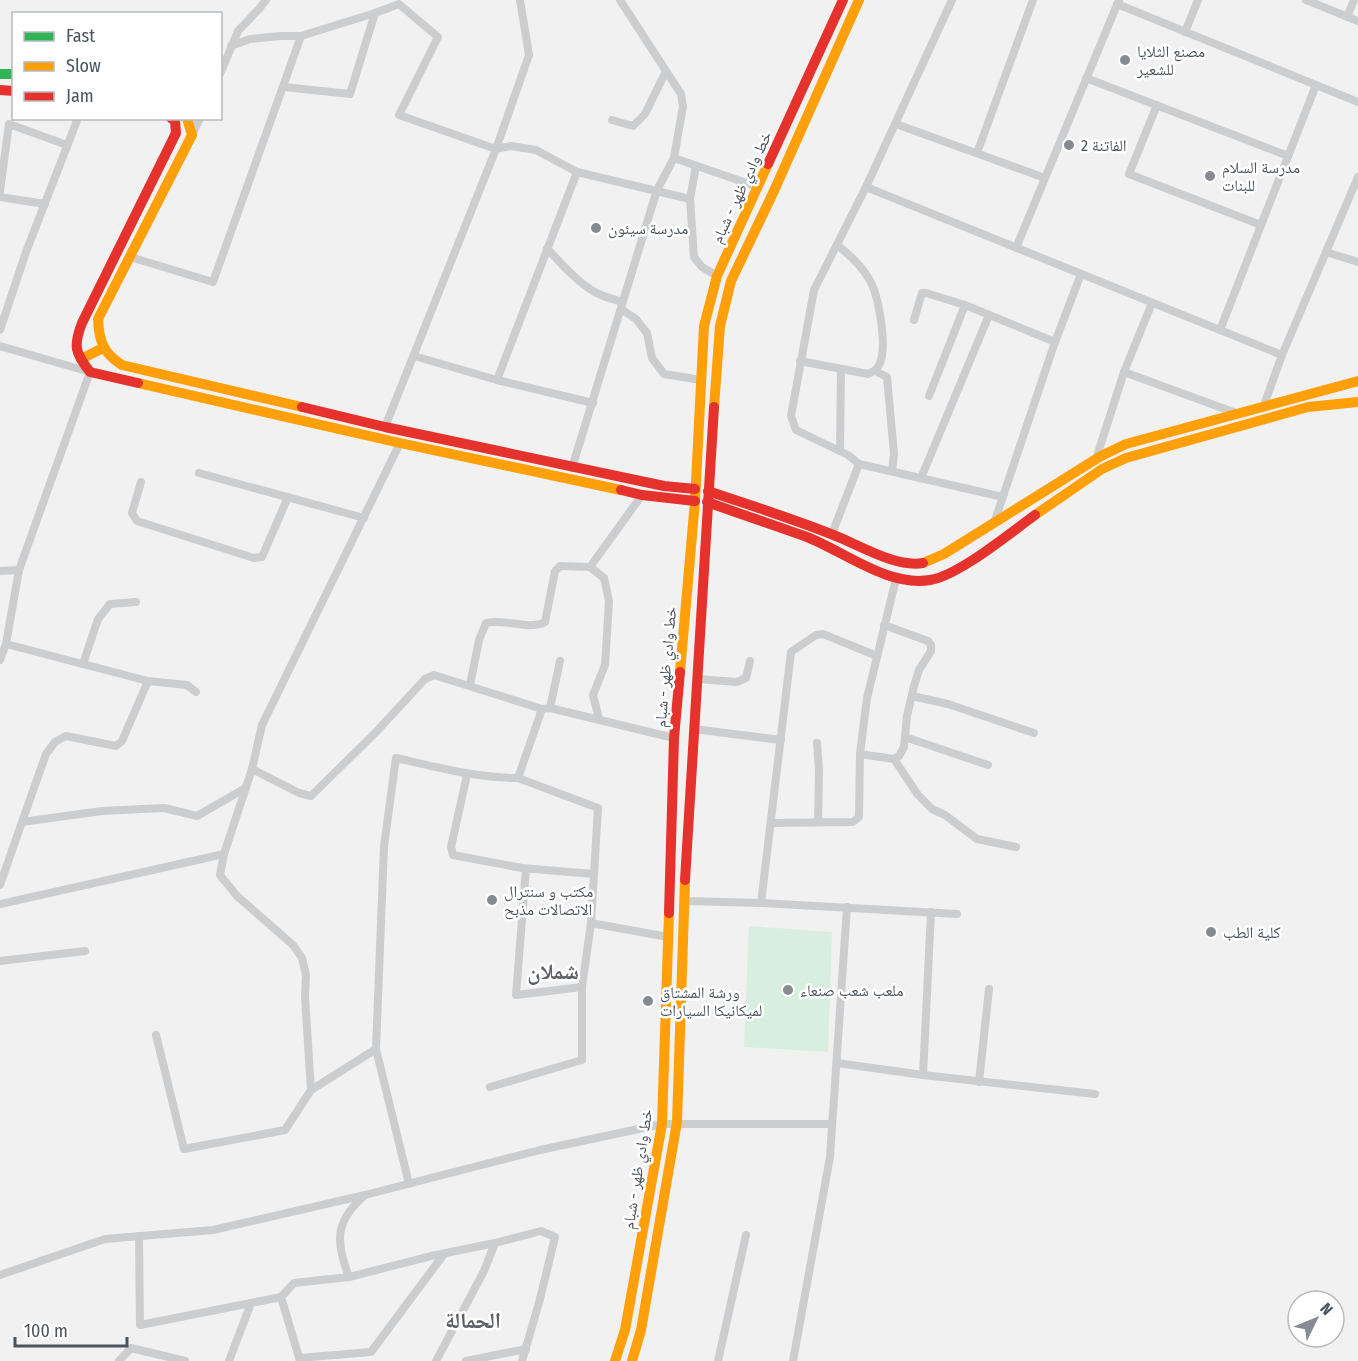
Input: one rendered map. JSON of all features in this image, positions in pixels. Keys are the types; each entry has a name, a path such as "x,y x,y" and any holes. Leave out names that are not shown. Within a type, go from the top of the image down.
{"street":[{"path":"222,71 238,31 266,0"},
{"path":"385,427 496,149 529,55 520,0"},
{"path":"572,468 657,190 674,158 683,101 681,94 620,0"},
{"name":"خط وادي ظهر - شبام","path":"615,1361 625,1330 662,1124 674,738 695,501 704,326 717,276 843,0"},
{"name":"خط وادي ظهر - شبام","path":"632,1361 641,1330 677,1122 684,901 707,497 720,326 731,281 859,0"},
{"path":"952,0 896,124 814,290 791,416 796,430 840,451 859,464 1003,497"},
{"path":"977,153 1033,0"},
{"path":"1185,32 1198,0"},
{"path":"1306,0 1358,21"},
{"path":"1347,17 1354,0"},
{"path":"1016,248 1118,2 1185,32 1358,102"},
{"path":"231,46 250,39 301,36 399,4 438,37 399,115 496,149 511,146 536,150 577,172 690,199"},
{"path":"284,87 350,94 375,13"},
{"path":"130,257 213,282 301,36"},
{"path":"612,120 633,126 645,114 666,70"},
{"path":"1086,78 1288,156"},
{"path":"1220,330 1316,85"},
{"path":"1156,105 1129,174 1261,225"},
{"path":"0,330 77,120"},
{"path":"90,372 74,343 170,147 176,133 175,120"},
{"path":"188,120 192,135"},
{"path":"199,120 98,319 98,339 107,357 122,365 385,427 572,468 664,486 695,489 707,497 809,538 896,579 932,580 955,571 1102,469 1126,458 1308,407 1358,402"},
{"path":"0,191 9,124 68,145"},
{"path":"896,124 1045,178"},
{"path":"674,158 758,187"},
{"path":"696,166 690,199 694,256 702,267 717,276"},
{"path":"497,380 577,172"},
{"path":"1263,405 1282,355 1357,182"},
{"path":"866,187 1282,355"},
{"path":"0,197 45,204"},
{"path":"800,361 868,374 880,364 879,304 870,280 855,260 837,245"},
{"path":"547,248 591,290 622,305 636,319 647,333 652,358 664,374 701,380"},
{"path":"1326,252 1358,262"},
{"path":"994,523 1055,342 1081,274"},
{"path":"914,320 922,293 926,293 965,304 1055,342"},
{"path":"1096,459 1124,372 1152,303"},
{"path":"929,396 965,304"},
{"path":"921,478 989,315"},
{"path":"0,346 90,372 400,443 642,495 695,501 707,497 832,534 899,562 912,565 945,555 1096,459 1126,444 1358,381"},
{"path":"81,359 103,348"},
{"path":"414,356 497,380 593,403"},
{"path":"840,451 841,369"},
{"path":"874,371 887,377 894,454 892,471"},
{"path":"0,660 6,644 20,570 90,372"},
{"path":"1124,372 1236,413"},
{"path":"311,1090 305,997 306,975 302,958 292,945 237,896 220,875 224,854 252,769 262,725 400,443"},
{"path":"832,534 859,464"},
{"path":"198,473 364,518"},
{"path":"141,482 132,513 137,521 254,558 262,557 288,497"},
{"path":"590,567 642,495"},
{"path":"470,685 479,640 486,623 497,620 538,626 545,622 555,571 561,566 590,567 604,578 609,601 605,665 593,695 599,719"},
{"path":"0,571 20,570"},
{"path":"772,823 853,822 859,817 860,754 867,698 896,579"},
{"path":"83,664 98,619 110,604 136,602"},
{"path":"860,754 894,759 899,756 904,747 907,716 919,670 931,651 928,641 884,625"},
{"path":"761,903 791,652 816,635 823,634 877,656"},
{"path":"6,644 148,681 187,685 196,692"},
{"path":"518,778 546,708 560,661"},
{"path":"697,679 737,682 746,678 750,661"},
{"path":"252,769 299,793 311,796 376,732 425,679 434,675 546,708 674,738"},
{"path":"0,885 46,754 55,742 66,736 116,746 122,741 148,681"},
{"path":"912,696 948,704 1034,733"},
{"path":"694,729 781,740"},
{"path":"905,736 988,765"},
{"path":"817,743 818,822"},
{"path":"409,1184 376,1050 384,846 396,758 467,775 518,778 598,808 591,923 582,987 582,1060 490,1087"},
{"path":"894,759 918,795 932,809 945,815 977,839 1016,847"},
{"path":"467,775 451,847 453,855 526,869 594,874"},
{"path":"22,822 102,811 164,808 197,816 244,789"},
{"path":"0,904 224,854"},
{"path":"526,869 516,995 582,987"},
{"path":"684,901 957,914"},
{"path":"793,1361 830,1157 847,908"},
{"path":"923,1075 931,912"},
{"path":"591,923 668,937"},
{"path":"0,961 85,951"},
{"path":"979,1082 989,989"},
{"path":"156,1035 184,1149 285,1130 311,1090 376,1050"},
{"path":"837,1063 979,1082 1095,1094"},
{"path":"0,1275 105,1239 213,1230 365,1195 540,1150 662,1124 677,1122 832,1124"},
{"path":"349,1277 340,1253 339,1236 349,1212 365,1195"},
{"path":"139,1236 140,1325 281,1297 294,1283 349,1277 541,1231 555,1237 522,1361"},
{"path":"718,1361 746,1235"},
{"path":"436,1361 484,1271 495,1243"},
{"path":"281,1297 299,1359 371,1352 444,1254"},
{"path":"229,1361 251,1303"},
{"path":"119,1361 131,1348 185,1361"},
{"path":"466,1361 526,1349"}],"green space":[{"name":"ملعب شعب صنعاء","path":"749,926 832,932 828,1052 744,1047"}],"traffic: fast":[{"path":"0,74 12,74"}],"traffic: slow":[{"path":"714,407 720,326 731,281 859,0"},
{"path":"188,120 192,135 98,319 103,346 110,356 122,365 302,407"},
{"path":"680,672 695,501 704,326 717,276 768,164"},
{"path":"81,359 103,348"},
{"path":"923,563 944,554 1101,456 1126,444 1358,381"},
{"path":"138,383 400,443 621,490"},
{"path":"1035,515 1102,469 1126,458 1308,407 1358,402"},
{"path":"632,1361 641,1330 677,1122 685,880"},
{"path":"615,1361 625,1330 662,1124 669,913"}],"traffic: jam":[{"path":"768,164 843,0"},
{"path":"0,90 12,91"},
{"path":"138,383 90,372 81,360 77,349 77,338 82,323 176,133 174,120"},
{"path":"302,407 385,427 664,486 695,489"},
{"path":"685,880 714,407"},
{"path":"621,490 642,495 695,501"},
{"path":"708,491 816,528 889,559 912,564 923,563"},
{"path":"707,502 807,537 867,567 914,581 930,580 955,571 984,553 1035,515"},
{"path":"669,913 674,738 680,672"}],"place":[{"name":"مصنع الثلايا للشعير","path":"1125,60"},
{"name":"الفاتنة 2","path":"1069,145"},
{"name":"مدرسة السلام للبنات","path":"1210,176"},
{"name":"مدرسة سيئون","path":"596,228"},
{"name":"مكتب و سنترال الاتصالات مذبح","path":"492,900"},
{"name":"كلية الطب","path":"1211,932"},
{"name":"ملعب شعب صنعاء","path":"788,990"},
{"name":"ورشة المشتاق لميكانيكا السيارات","path":"648,1001"}],"district":[{"name":"شملان","path":"553,971"},
{"name":"الحمالة","path":"473,1320"}]}
